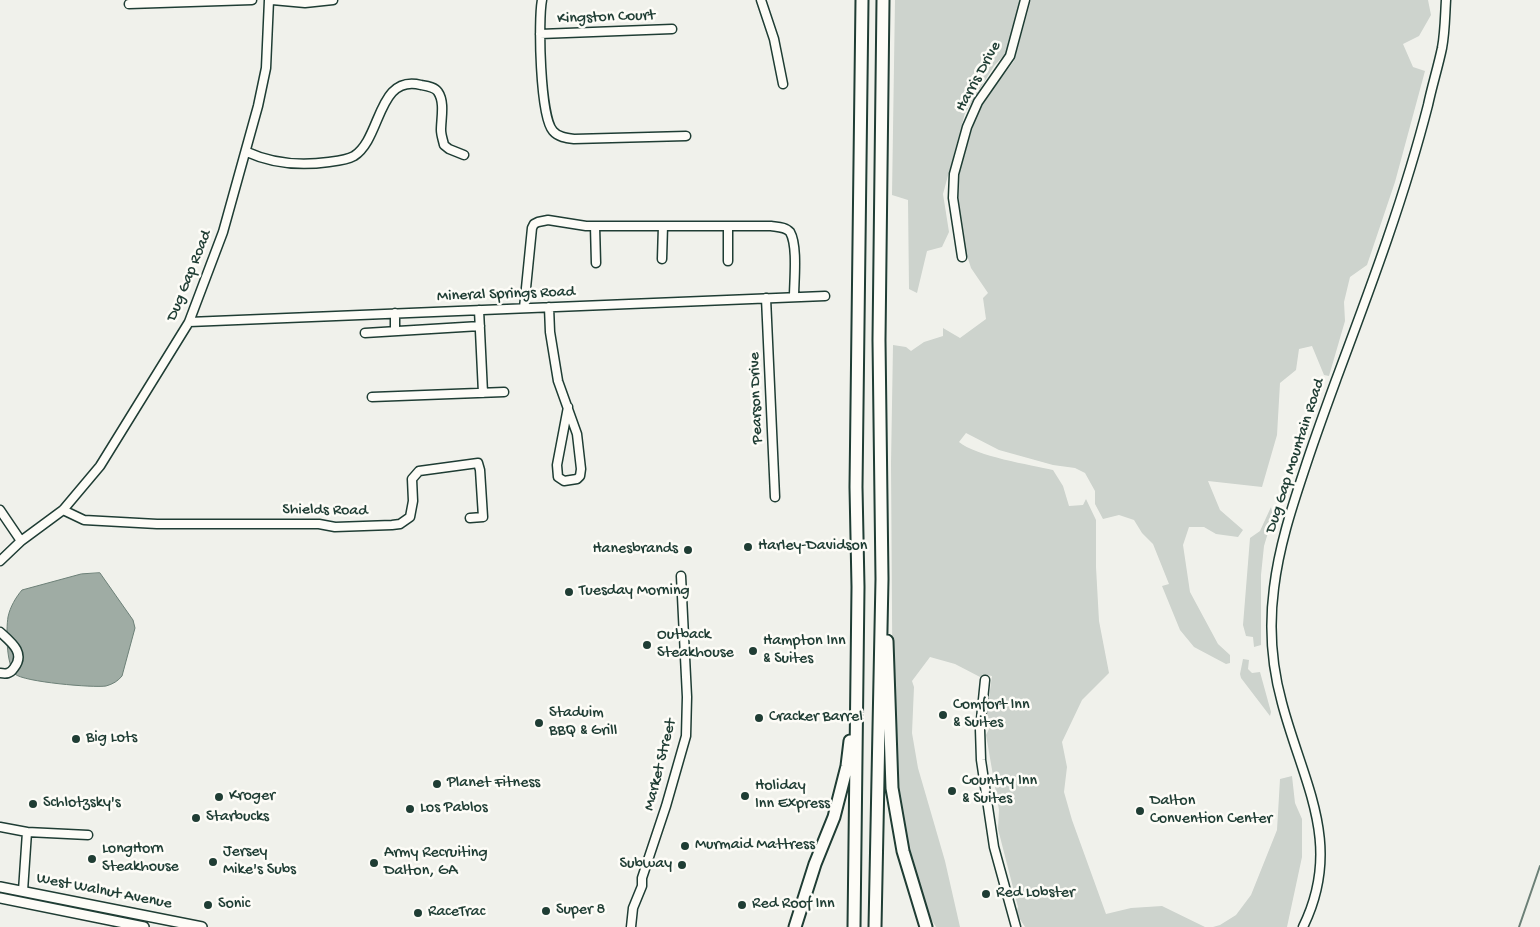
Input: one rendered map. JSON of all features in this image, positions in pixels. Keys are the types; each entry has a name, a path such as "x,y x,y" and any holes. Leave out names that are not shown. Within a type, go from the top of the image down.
{"highway":[{"path":"854,927 858,587 856,486 862,0"},
{"path":"875,927 882,579 879,331 883,0"},
{"path":"882,579 888,655 892,788 903,851 926,927"},
{"path":"795,927 815,864 834,817 856,720"}],"main road":[{"name":"West Walnut Avenue","path":"0,887 202,927"},
{"name":"West Walnut Avenue","path":"0,898 144,927"}],"street":[{"path":"129,4 252,0"},
{"path":"270,0 305,3 333,0"},
{"name":"Dug Gap Road","path":"0,561 22,541 63,510 100,466 189,322 221,238 247,152 266,68 270,0"},
{"path":"542,0 540,34 545,111 549,126 553,132 563,138 574,139 686,136"},
{"path":"761,0 774,39 783,84"},
{"name":"Harris Drive","path":"962,256 953,198 954,174 967,127 978,102 1010,56 1025,0"},
{"name":"Dug Gap Mountain Road","path":"1303,927 1316,893 1321,844 1317,815 1282,702 1276,669 1272,613 1277,565 1284,531 1324,411 1388,240 1416,151 1442,47 1446,0"},
{"name":"Kingston Court","path":"540,34 672,29"},
{"path":"247,152 260,158 297,165 337,161 353,156 365,147 389,95 406,85 416,83 431,87 438,92 441,102 441,132 444,145 464,155"},
{"path":"524,308 534,224 548,220 595,226 771,226 784,228 789,232 794,246 794,297"},
{"path":"595,226 596,263"},
{"path":"662,226 662,260"},
{"path":"728,226 728,261"},
{"name":"Mineral Springs Road","path":"189,322 825,296"},
{"name":"Pearson Drive","path":"766,298 774,497"},
{"path":"549,307 550,332 558,381 568,407 577,434 581,469 580,476 577,479 564,481 558,477 557,472 568,407"},
{"path":"479,310 483,393"},
{"path":"395,313 395,331"},
{"path":"365,333 480,326"},
{"path":"372,397 504,392"},
{"name":"Shields Road","path":"63,510 84,520 157,524 319,524 335,527 400,524 410,517 413,501 412,479 419,471 478,463 483,517 470,518"},
{"path":"0,510 22,541"},
{"name":"Market Street","path":"631,927 633,908 642,886 642,878 666,806 686,736 687,697 681,576"},
{"path":"0,632 16,648 19,655 18,663 12,672 0,673"},
{"path":"985,680 980,728 981,760 994,847 1016,927"},
{"path":"0,827 27,832 88,835"},
{"path":"23,891 27,832"}],"shaded area":[{"path":"895,0 1020,0 1006,53 994,66 965,113 943,194 949,232 942,247 927,251 917,293 909,289 908,200 892,195"},
{"path":"1031,0 1428,0 1431,15 1419,36 1403,44 1413,67 1425,71 1395,182 1367,265 1350,277 1344,302 1345,321 1329,376 1324,375 1312,346 1299,349 1296,370 1280,383 1277,435 1262,487 1208,481 1220,510 1243,530 1238,537 1216,534 1204,527 1189,527 1183,545 1190,592 1218,644 1230,655 1230,663 1226,664 1194,647 1180,630 1162,586 1169,584 1153,544 1142,533 1134,520 1119,515 1103,519 1095,504 1095,491 1085,473 1075,468 1053,465 999,450 966,433 959,442 977,452 990,456 1053,470 1063,486 1069,506 1083,505 1086,499 1096,520 1099,621 1109,673 1082,700 1062,742 1067,767 1064,792 1072,820 1106,914 1131,908 1162,906 1205,927 1025,927 1016,913 1018,907 998,829 999,810 986,735 990,727 986,718 992,676 987,675 982,678 955,664 930,657 912,681 914,687 912,733 918,768 945,861 960,927 936,927 926,911 907,857 893,760 891,464 893,345 906,347 911,351 924,342 943,336 943,328 960,338 986,319 983,298 988,293 971,268 963,243 958,206 958,177 976,116 989,94 1014,61"},
{"path":"1271,507 1273,516 1264,546 1261,575 1261,645 1254,647 1253,637 1246,636 1243,625 1250,538 1260,531"},
{"path":"100,573 133,620 135,628 122,676 111,684 99,686 44,682 31,680 15,674 8,655 7,623 15,599 22,590 81,574"},
{"path":"1243,659 1249,660 1248,669 1252,673 1260,672 1271,712 1270,716 1241,678"},
{"path":"1292,776 1295,803 1302,819 1302,857 1287,927 1213,927 1236,915 1251,895 1277,830 1280,779"}],"waterway":[{"path":"1519,927 1540,866"}],"place":[{"name":"Harley-Davidson","path":"748,547"},
{"name":"Hanesbrands","path":"688,550"},
{"name":"Tuesday Morning","path":"569,592"},
{"name":"Outback Steakhouse","path":"647,645"},
{"name":"Hampton Inn & Suites","path":"753,651"},
{"name":"Comfort Inn & Suites","path":"943,715"},
{"name":"Cracker Barrel","path":"759,718"},
{"name":"Staduim BBQ & Grill","path":"539,723"},
{"name":"Big Lots","path":"76,739"},
{"name":"Planet Fitness","path":"437,784"},
{"name":"Country Inn & Suites","path":"952,791"},
{"name":"Holiday Inn Express","path":"745,796"},
{"name":"Kroger","path":"219,797"},
{"name":"Schlotzsky's","path":"33,804"},
{"name":"Los Pablos","path":"410,809"},
{"name":"Dalton Convention Center","path":"1140,811"},
{"name":"Starbucks","path":"196,818"},
{"name":"Murmaid Mattress","path":"685,846"},
{"name":"LongHorn Steakhouse","path":"92,859"},
{"name":"Jersey Mike's Subs","path":"213,862"},
{"name":"Army Recruiting Dalton, GA","path":"374,863"},
{"name":"Subway","path":"682,865"},
{"name":"Red Lobster","path":"986,894"},
{"name":"Sonic","path":"208,905"},
{"name":"Red Roof Inn","path":"742,905"},
{"name":"Super 8","path":"546,911"},
{"name":"RaceTrac","path":"418,913"}]}
